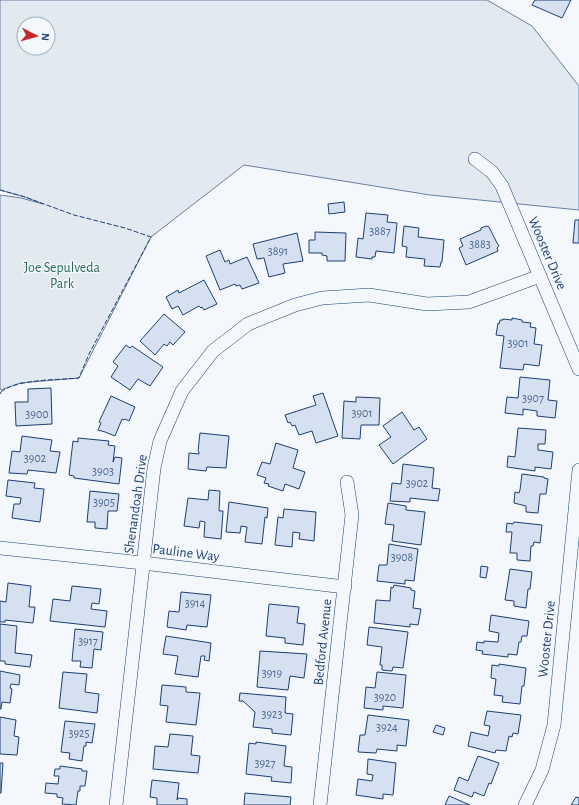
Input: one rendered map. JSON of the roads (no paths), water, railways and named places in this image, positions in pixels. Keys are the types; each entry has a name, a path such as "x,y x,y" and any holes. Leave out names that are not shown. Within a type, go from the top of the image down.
{"street":[{"name":"Wooster Drive","path":"475,159 492,172 502,186 579,368"},
{"name":"Shenandoah Drive","path":"116,805 154,468 160,442 182,391 213,351 248,324 295,305 322,298 370,295 427,304 469,302 540,276"},
{"name":"Wooster Drive","path":"525,805 542,770 554,725 579,470"},
{"name":"Bedford Avenue","path":"320,805 352,515 347,482"},
{"name":"Pauline Way","path":"0,548 143,563 344,587"}],"park label":[{"name":"Joe Sepulveda Park","path":"62,276"}]}
